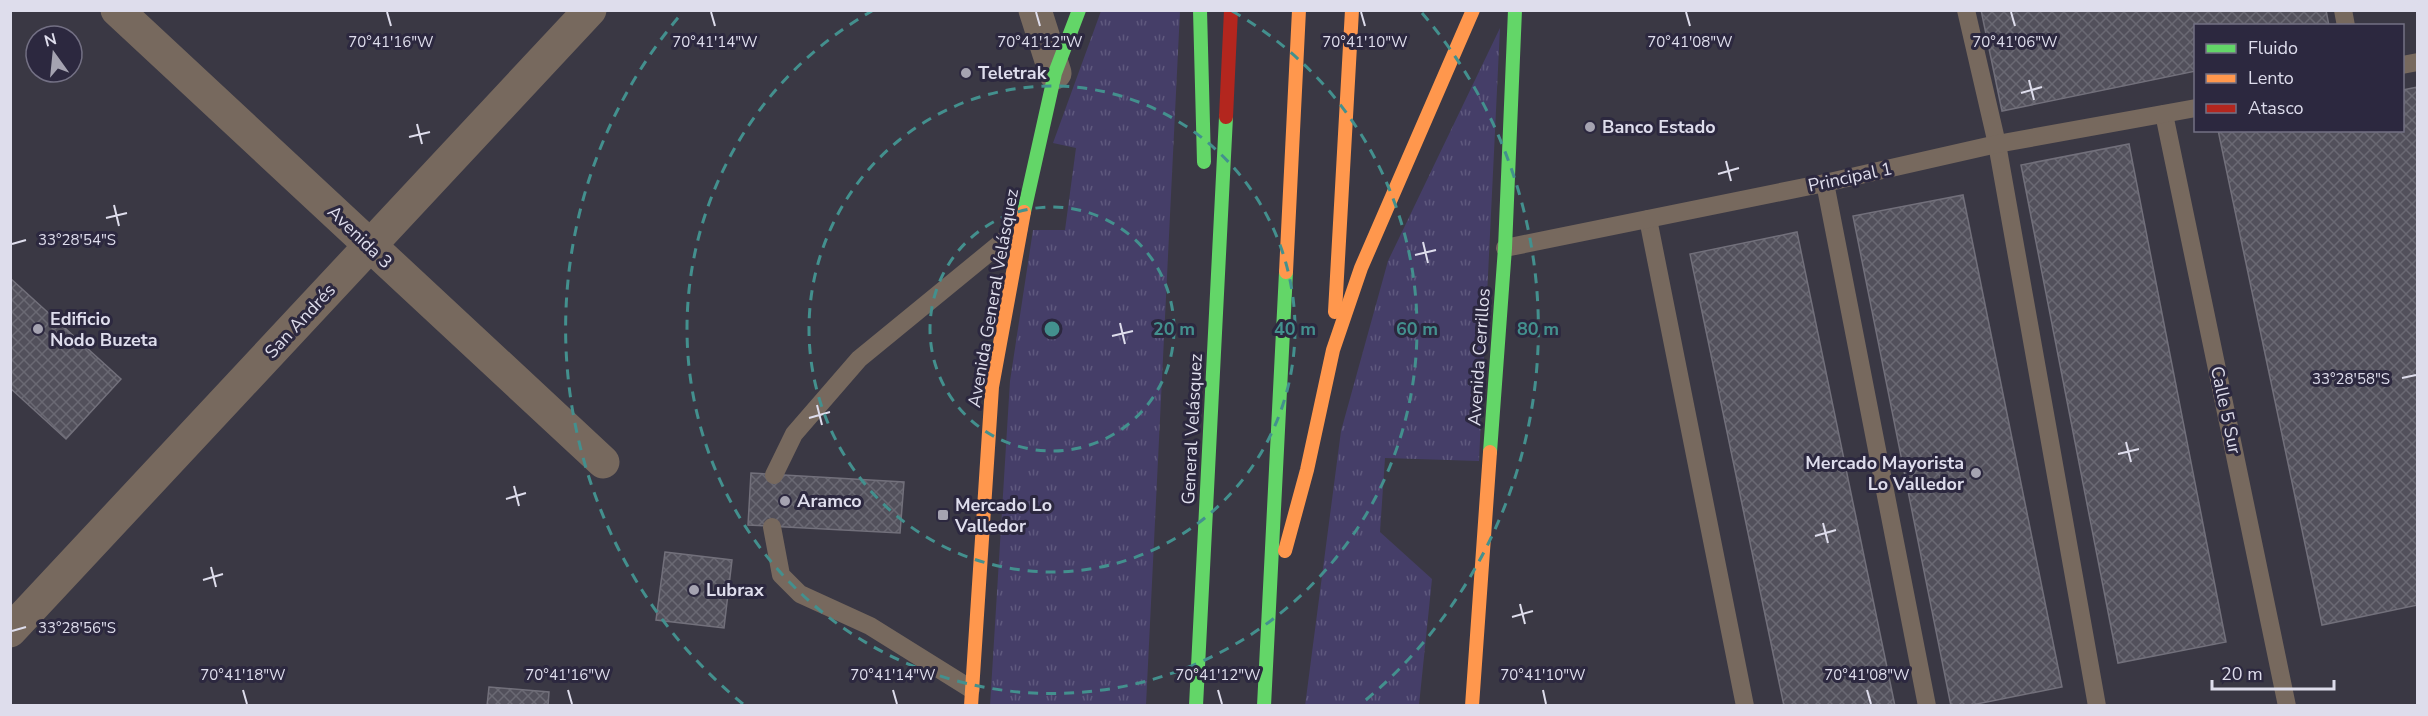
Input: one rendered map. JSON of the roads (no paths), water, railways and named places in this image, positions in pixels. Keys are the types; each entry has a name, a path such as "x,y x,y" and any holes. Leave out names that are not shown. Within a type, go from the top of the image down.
{"main road":[{"name":"Avenida General Velásquez","path":"971,697 992,387 1021,227 1055,73 1079,10"},
{"path":"1200,10 1205,181"},
{"name":"General Velásquez","path":"1196,705 1231,10"},
{"path":"1264,705 1299,10"},
{"path":"1333,350 1352,10"},
{"path":"1269,612 1307,470 1333,350 1361,268 1473,10"},
{"name":"Avenida Cerrillos","path":"1472,705 1505,249 1515,10"},
{"path":"1206,226 1213,380"}],"street":[{"name":"Avenida 3","path":"117,10 603,462"},
{"name":"San Andrés","path":"10,631 590,10"},
{"path":"1035,10 1055,73"}],"lane":[{"path":"1966,10 1997,144 2097,705"},
{"name":"Principal 1","path":"1505,249 1825,183 1997,144 2194,108"},
{"name":"Calle 5 Sur","path":"2164,114 2288,705"},
{"path":"1825,183 1927,705"},
{"path":"1648,219 1745,705"},
{"path":"774,475 794,434 859,359 1021,227"},
{"path":"772,526 781,575 800,594 870,626 971,697"}],"place":[{"name":"Teletrak","path":"966,73"},
{"name":"Banco Estado","path":"1590,127"},
{"name":"Edificio Nodo Buzeta","path":"38,329"},
{"name":"Mercado Mayorista Lo Valledor","path":"1976,473"},
{"name":"Aramco","path":"785,501"},
{"name":"Mercado Lo Valledor","path":"943,515"},
{"name":"Lubrax","path":"694,590"}]}
